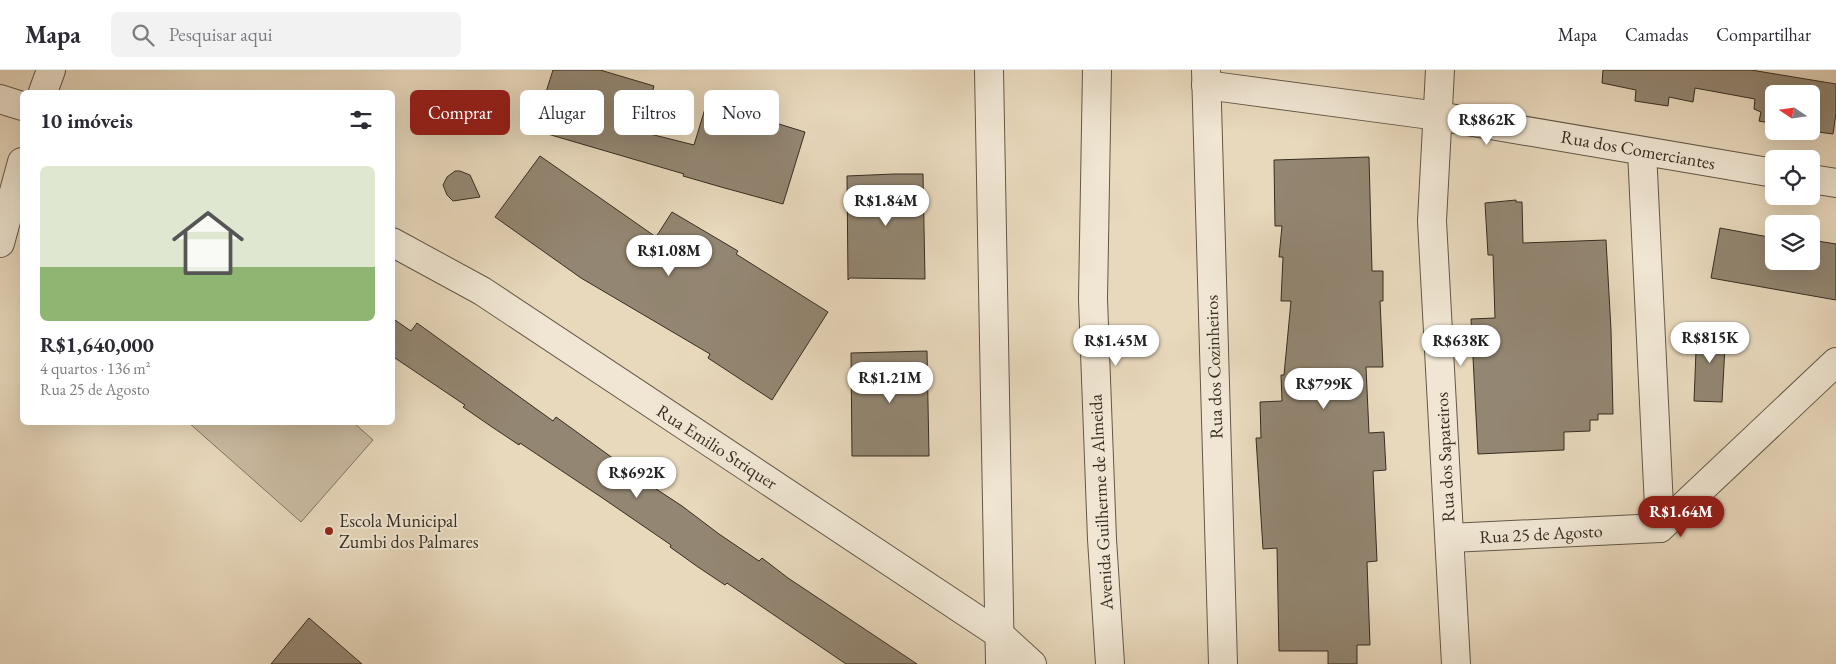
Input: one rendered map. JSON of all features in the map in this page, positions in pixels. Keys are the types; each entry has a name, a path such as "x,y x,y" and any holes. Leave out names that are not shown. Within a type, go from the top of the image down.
{"street":[{"path":"44,90 51,70"},
{"path":"988,70 1000,664"},
{"name":"Avenida Guilherme de Almeida","path":"1096,70 1093,299 1102,539 1110,664"},
{"name":"Rua dos Sapateiros","path":"1440,70 1432,221 1456,664"},
{"name":"Rua dos Comerciantes","path":"1206,78 1765,172"},
{"name":"Rua dos Cozinheiros","path":"1206,78 1222,664"},
{"path":"0,99 20,105"},
{"path":"1642,151 1660,528"},
{"path":"0,243 20,169"},
{"path":"1820,181 1836,184"},
{"name":"Rua Emilio Striquer","path":"395,244 482,291 999,634 1032,664"},
{"path":"1660,528 1836,362"},
{"name":"Rua 25 de Agosto","path":"1450,538 1660,528"}],"shaded area":[{"path":"191,425 356,425 373,440 301,522"}],"building":[{"path":"553,70 600,70 654,86 653,90 614,90 614,135 654,135 694,145 704,112 704,135 779,135 779,124 805,132 783,204 683,176 684,174 551,135 604,135 604,90 547,90"},
{"path":"1603,70 1751,70 1836,84 1836,113 1833,134 1820,132 1820,85 1765,85 1765,122 1759,121 1761,112 1754,109 1755,99 1695,88 1693,102 1669,97 1668,106 1635,101 1636,90 1602,83"},
{"path":"540,156 656,237 672,212 738,251 736,254 828,312 772,400 708,358 710,354 581,278 495,217"},
{"path":"1369,157 1372,271 1383,271 1383,301 1380,301 1383,367 1366,367 1369,433 1384,432 1386,470 1373,471 1377,561 1367,562 1370,645 1357,645 1357,664 1328,664 1328,651 1279,651 1277,548 1263,549 1256,438 1261,438 1260,402 1282,401 1281,375 1284,375 1291,301 1281,301 1283,257 1279,257 1282,226 1275,226 1274,160"},
{"path":"455,171 470,175 480,197 453,201 447,195 443,185 447,177"},
{"path":"923,174 925,279 850,278 848,280 847,176"},
{"path":"1516,200 1516,202 1522,202 1523,243 1606,240 1613,414 1598,414 1598,420 1590,420 1590,431 1564,432 1564,450 1478,454 1471,319 1495,318 1493,255 1488,255 1485,203"},
{"path":"1720,228 1765,236 1765,270 1820,270 1820,241 1836,244 1836,300 1711,278"},
{"path":"395,320 411,331 417,323 553,421 556,417 719,534 759,561 762,558 788,578 917,664 846,664 727,583 725,585 698,567 670,547 671,545 601,497 520,443 519,445 492,427 463,407 465,405 395,358"},
{"path":"1697,326 1726,328 1722,402 1694,401"},
{"path":"927,351 929,456 852,456 851,353"},
{"path":"309,618 362,664 271,664"}],"place":[{"name":"Escola Municipal Zumbi dos Palmares","path":"329,531"}]}
